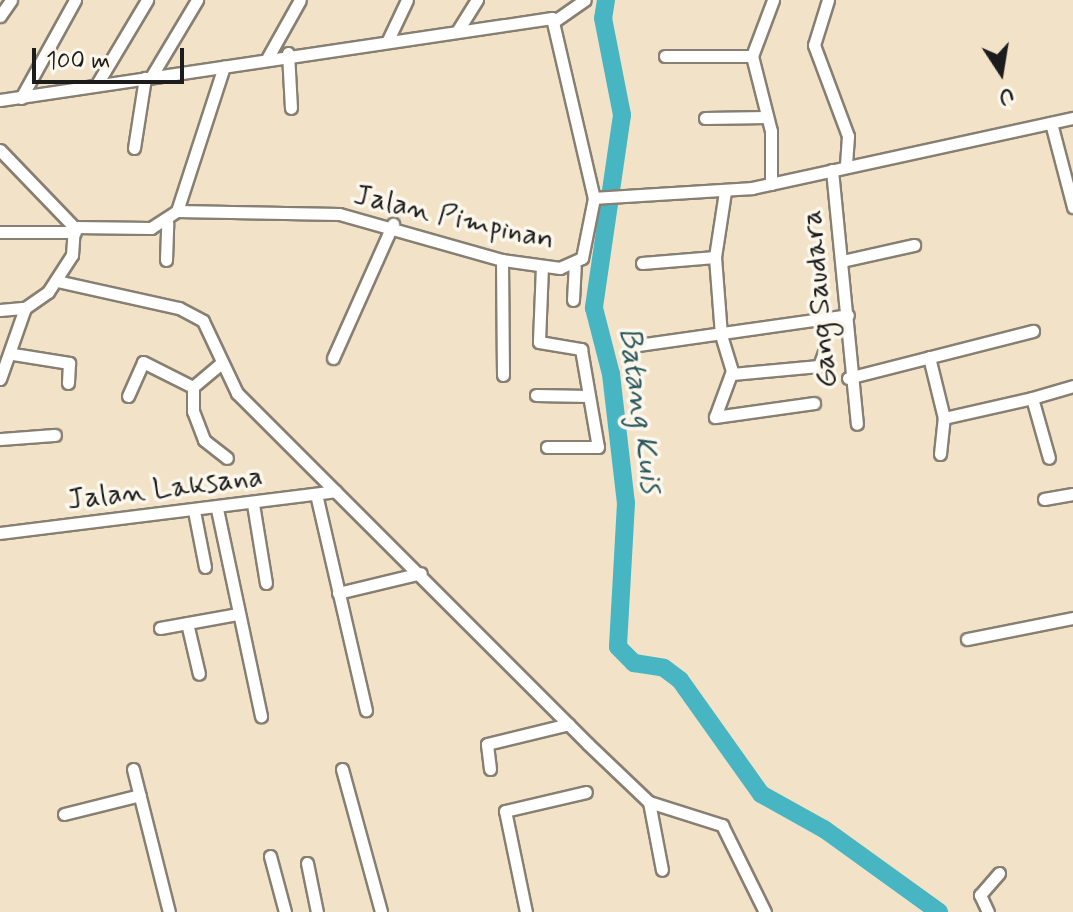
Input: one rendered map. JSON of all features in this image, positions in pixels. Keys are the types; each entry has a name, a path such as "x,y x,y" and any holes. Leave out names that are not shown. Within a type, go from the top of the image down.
{"street":[{"path":"0,16 11,0"},
{"path":"21,98 75,0"},
{"path":"97,84 147,0"},
{"path":"134,148 148,77 197,0"},
{"path":"268,57 300,0"},
{"path":"388,40 407,0"},
{"path":"458,30 477,0"},
{"path":"0,100 224,66 288,53 556,20 585,0"},
{"path":"771,184 767,117 752,56 773,0"},
{"path":"828,0 814,45 848,136 846,165"},
{"path":"556,20 597,198 725,192 1073,118"},
{"path":"288,53 291,108"},
{"path":"665,56 752,56"},
{"path":"166,260 167,223 177,211 224,66"},
{"path":"705,118 767,117"},
{"path":"1051,123 1073,207"},
{"path":"0,150 74,230 72,255 57,281 25,308 13,354 0,379"},
{"name":"Gang Saudara","path":"832,170 848,315 848,378 857,424"},
{"path":"725,192 715,257 721,335 732,374 713,411 717,419 814,403"},
{"name":"Jalan Pimpinan","path":"177,211 339,214 393,224 502,260 575,267 597,198"},
{"path":"0,232 167,223"},
{"path":"333,358 393,224"},
{"path":"842,261 914,245"},
{"path":"642,263 715,257"},
{"path":"502,260 503,375"},
{"path":"542,266 539,342 580,348 596,451 547,447"},
{"path":"573,300 575,267"},
{"path":"57,281 193,314 214,335 219,365 237,393 649,802 722,825 765,912"},
{"path":"0,310 25,308"},
{"path":"631,346 848,315"},
{"path":"848,378 1033,331"},
{"path":"732,374 819,366 824,352"},
{"path":"13,354 69,363 68,383"},
{"path":"929,357 944,418 940,454"},
{"path":"128,396 143,362 193,387"},
{"path":"193,387 219,365"},
{"path":"944,418 1073,386"},
{"path":"193,387 200,435 227,458"},
{"path":"536,395 589,396"},
{"path":"1032,398 1049,458"},
{"path":"0,439 55,435"},
{"name":"Jalan Laksana","path":"0,533 217,509 335,491"},
{"path":"316,494 366,710"},
{"path":"1044,499 1073,494"},
{"path":"253,504 266,583"},
{"path":"217,509 261,716"},
{"path":"194,511 205,567"},
{"path":"338,593 421,573"},
{"path":"160,628 237,614"},
{"path":"967,639 1073,618"},
{"path":"187,623 199,674"},
{"path":"490,769 487,744 569,724"},
{"path":"133,769 169,912"},
{"path":"342,769 381,912"},
{"path":"526,912 506,810 586,792"},
{"path":"64,814 140,795"},
{"path":"649,802 662,870"},
{"path":"270,856 285,912"},
{"path":"307,863 317,912"},
{"path":"988,912 980,895 999,873"}],"waterway":[{"name":"Batang Kuis","path":"606,0 603,18 622,115 594,308 611,374 626,503 618,647 634,663 664,668 680,680 761,794 824,829 939,912"}]}
